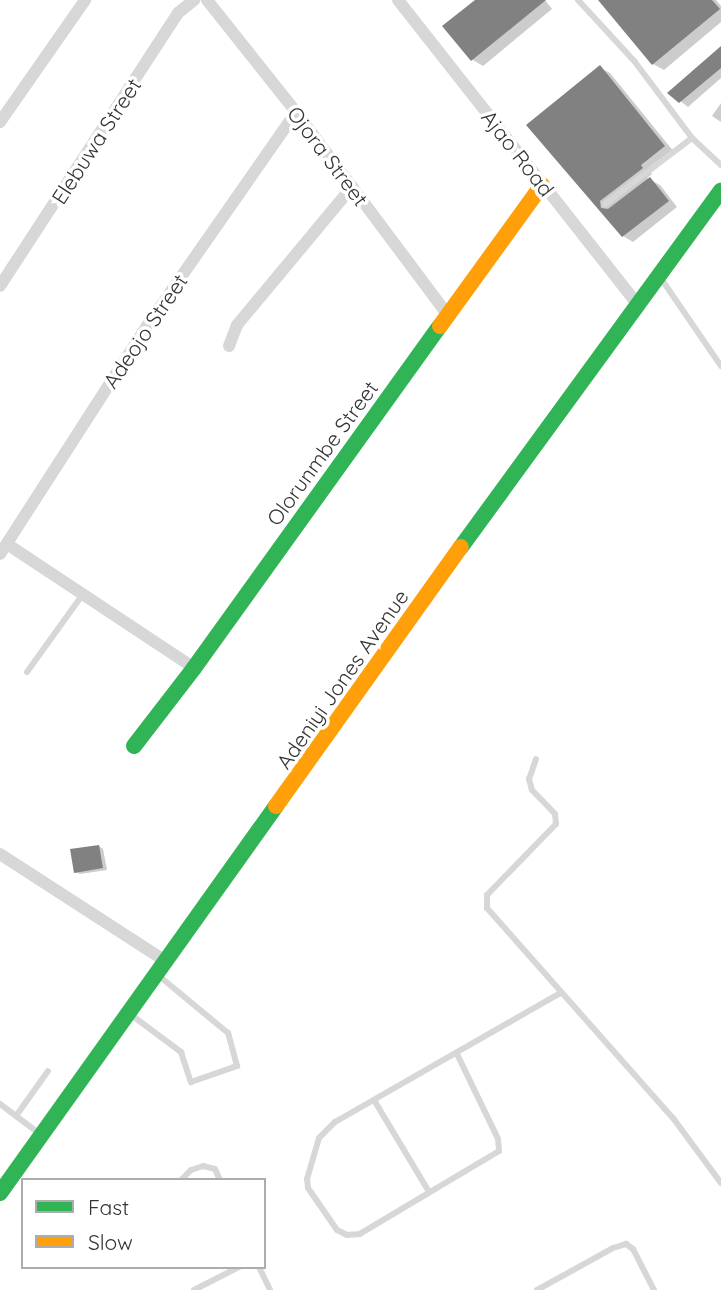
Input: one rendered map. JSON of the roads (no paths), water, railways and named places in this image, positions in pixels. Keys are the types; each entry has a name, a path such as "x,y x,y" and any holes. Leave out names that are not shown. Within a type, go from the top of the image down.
{"street":[{"path":"0,122 85,0"},
{"name":"Elebuwa Street","path":"0,286 178,13 194,0"},
{"name":"Ojora Street","path":"207,0 296,112 447,314"},
{"name":"Ajao Road","path":"398,0 639,306"},
{"name":"Adeojo Street","path":"4,549 151,320 296,112"},
{"name":"Olorunmbe Street","path":"134,746 194,668 542,185"},
{"path":"229,346 237,325 352,187"},
{"name":"Adeniyi Jones Avenue","path":"0,1193 571,393 639,306 721,191"},
{"path":"4,549 83,594 194,668"},
{"path":"0,854 162,969"}],"lane":[{"path":"578,0 635,62 692,138 721,165"},
{"path":"605,204 692,138"},
{"path":"660,277 721,366"},
{"path":"27,672 83,594"},
{"path":"536,759 529,779 532,790 557,820 487,895 486,908 673,1118 721,1183"},
{"path":"130,1014 181,1052 191,1082 237,1066 228,1033 162,969"},
{"path":"457,1054 498,1139 499,1151 360,1234 347,1235 337,1230 308,1188 307,1179 319,1138 334,1122 560,993"},
{"path":"16,1116 48,1071"},
{"path":"374,1100 429,1192"},
{"path":"0,1104 42,1135"},
{"path":"183,1178 191,1170 204,1166 215,1169 219,1178"},
{"path":"537,1290 613,1248 626,1244 633,1250 654,1290"},
{"path":"194,1290 235,1269"},
{"path":"261,1269 270,1290"}]}
